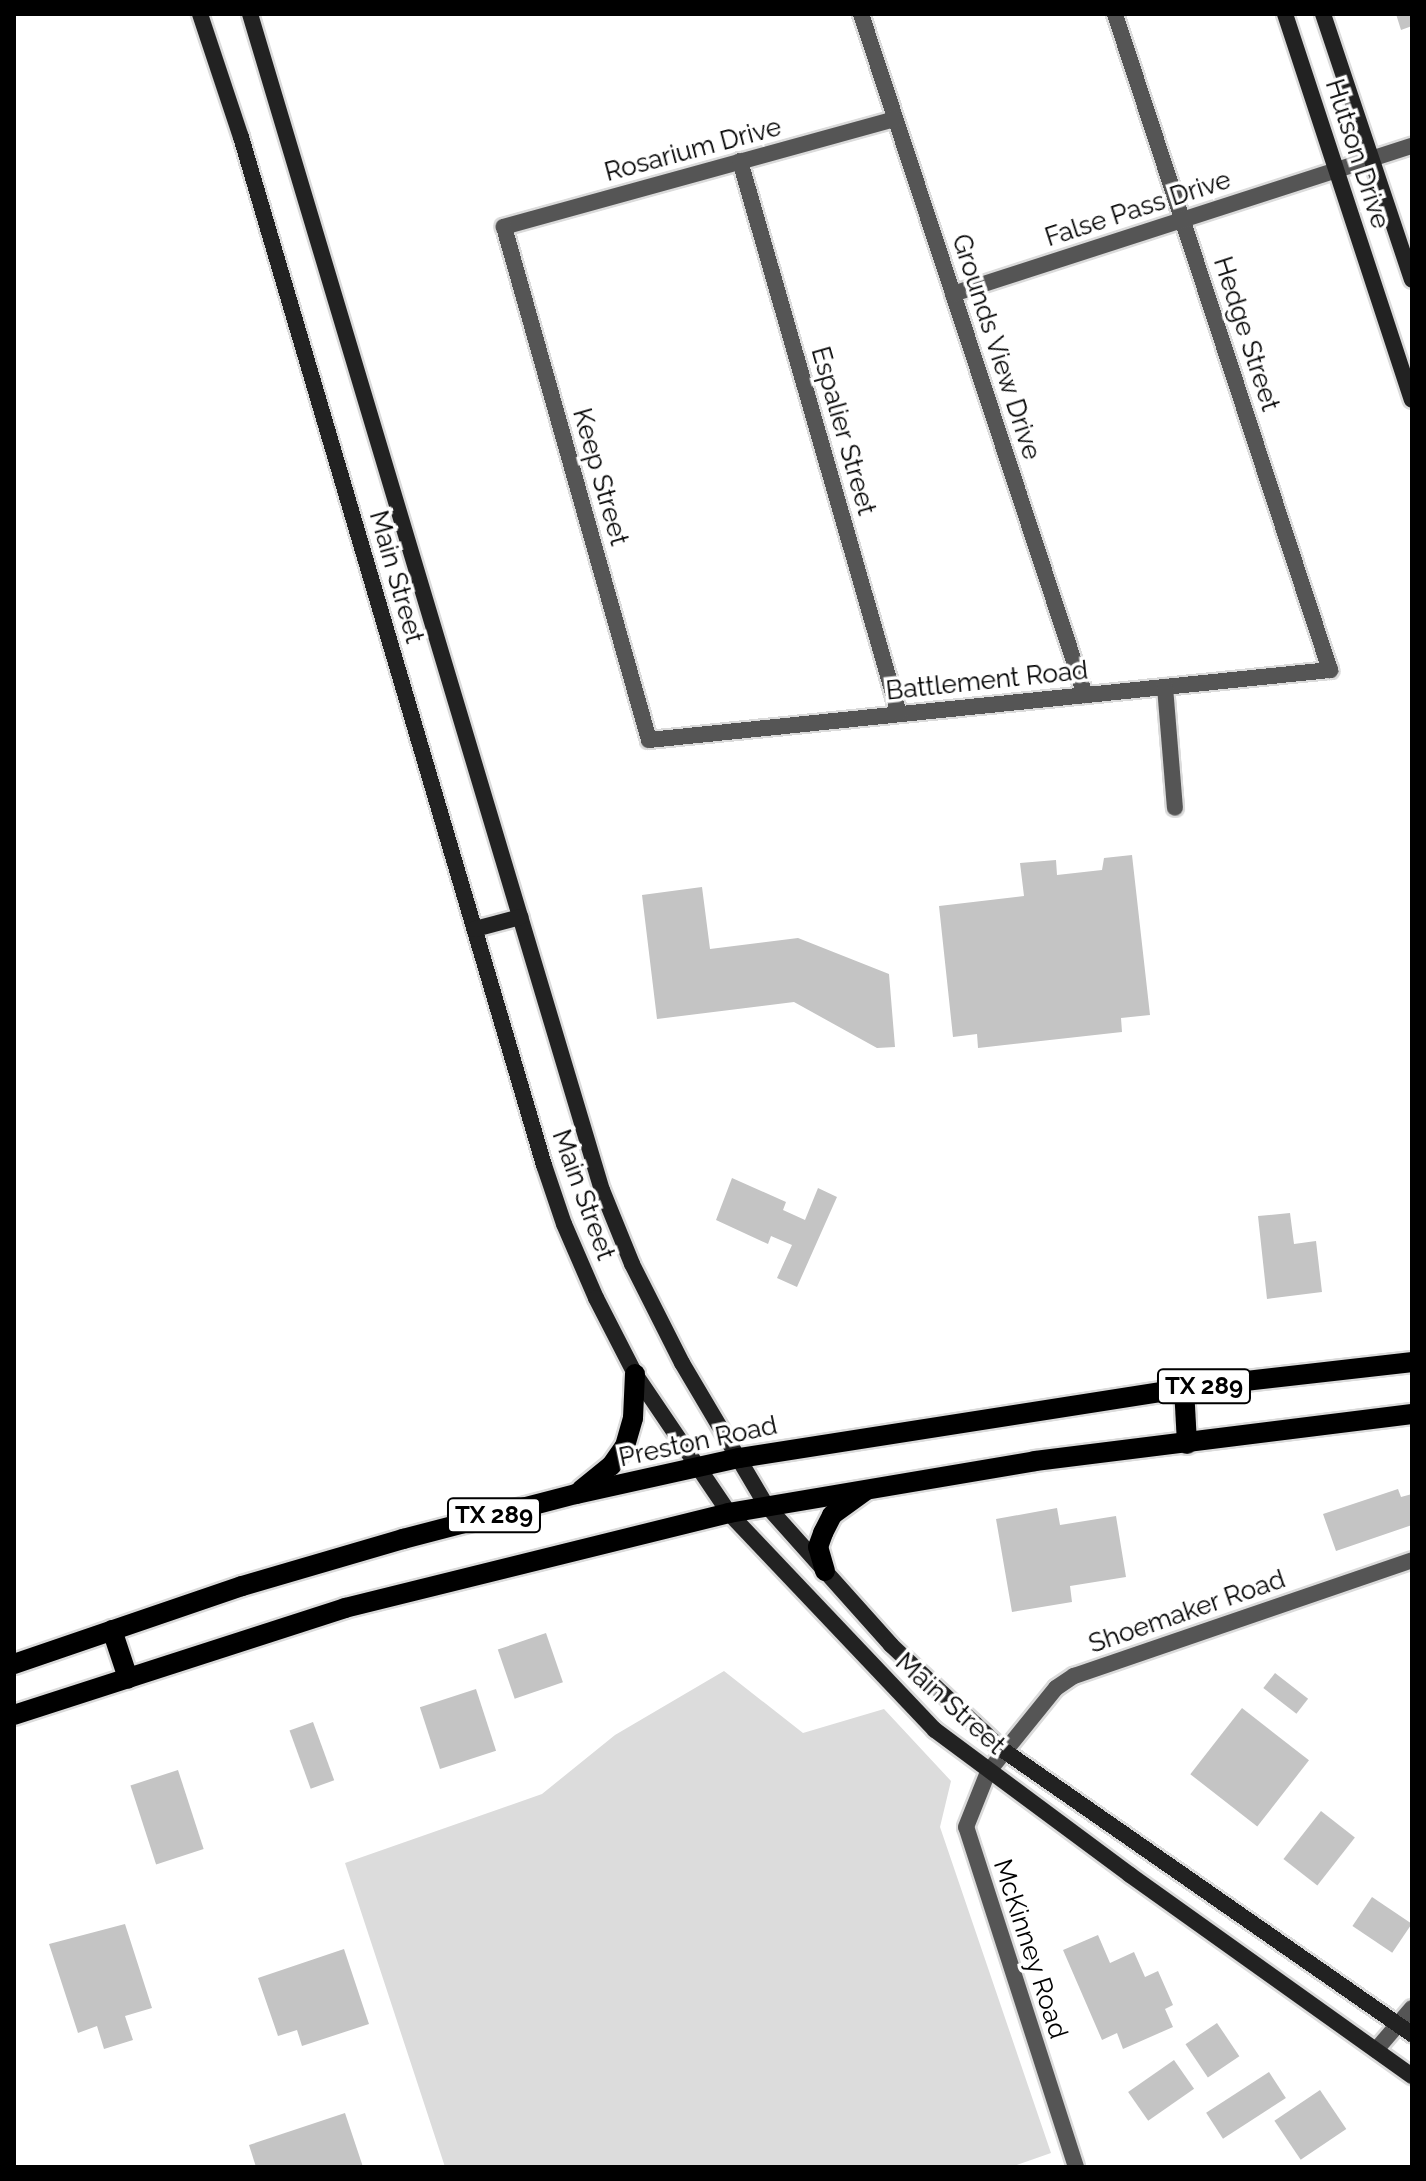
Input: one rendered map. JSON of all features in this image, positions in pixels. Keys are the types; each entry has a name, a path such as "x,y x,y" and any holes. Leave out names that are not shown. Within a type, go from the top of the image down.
{"main road":[{"name":"Main Street","path":"200,14 245,152 564,1224 635,1374 729,1513 935,1730 988,1772 1412,2076"},
{"name":"Main Street","path":"250,14 602,1190 626,1249 682,1363 766,1505 891,1645 1003,1750 1412,2034"},
{"name":"Hutson Drive","path":"1285,14 1412,400"},
{"name":"Hutson Drive","path":"1323,14 1412,280"},
{"path":"475,929 520,917"},
{"name":"Preston Road","path":"14,1664 294,1570 576,1494 739,1458 1184,1388 1412,1362"},
{"path":"576,1494 611,1466 625,1446 633,1418 635,1374"},
{"path":"1184,1388 1187,1444"},
{"name":"TX 289","path":"14,1715 345,1608 766,1505 1035,1461 1412,1414"},
{"path":"825,1571 818,1547 832,1515 869,1488"},
{"path":"112,1630 128,1678"}],"street":[{"name":"Grounds View Drive","path":"861,14 1085,695"},
{"name":"Hedge Street","path":"1115,14 1330,670"},
{"name":"Rosarium Drive","path":"504,227 895,119"},
{"name":"False Pass Drive","path":"953,294 1412,146"},
{"name":"Espalier Street","path":"740,161 899,714"},
{"name":"Keep Street","path":"504,227 649,740"},
{"name":"Battlement Road","path":"649,740 1330,670"},
{"path":"1165,687 1175,808"},
{"name":"Shoemaker Road","path":"1003,1750 1056,1688 1074,1676 1412,1560"},
{"name":"McKinney Road","path":"1003,1750 988,1772 966,1827 1076,2167"},
{"path":"1376,2050 1412,2008"}],"shaded area":[{"path":"724,1671 803,1733 884,1709 951,1781 940,1827 1051,2153 1011,2167 445,2167 345,1863 542,1794 615,1735"}],"building":[{"path":"1396,14 1412,14 1412,26 1401,30"},
{"path":"1132,855 1150,1015 1121,1018 1122,1032 978,1048 977,1034 953,1037 939,906 1024,896 1020,863 1056,860 1057,875 1102,870 1104,858"},
{"path":"702,887 710,949 798,938 889,974 895,1047 877,1048 794,1002 657,1019 642,895"},
{"path":"732,1178 786,1202 783,1210 805,1220 818,1188 837,1197 797,1287 777,1278 792,1245 771,1236 768,1244 716,1220"},
{"path":"1290,1213 1294,1244 1316,1241 1322,1292 1267,1299 1258,1216"},
{"path":"1398,1489 1401,1497 1412,1494 1412,1525 1336,1551 1323,1514"},
{"path":"1057,1508 1060,1525 1116,1516 1126,1577 1070,1586 1072,1602 1012,1612 996,1519"},
{"path":"546,1633 563,1682 515,1699 498,1650"},
{"path":"1275,1673 1308,1699 1296,1714 1263,1688"},
{"path":"476,1689 496,1751 440,1769 420,1707"},
{"path":"1242,1708 1309,1760 1257,1827 1190,1774"},
{"path":"313,1722 334,1780 311,1789 290,1731"},
{"path":"178,1770 204,1849 156,1864 130,1785"},
{"path":"1321,1811 1355,1837 1317,1886 1283,1859"},
{"path":"1372,1897 1412,1924 1392,1953 1352,1926"},
{"path":"125,1924 152,2008 125,2016 133,2040 104,2049 97,2026 78,2033 49,1944"},
{"path":"1098,1935 1110,1963 1134,1952 1145,1977 1158,1971 1173,2005 1165,2009 1173,2027 1123,2049 1117,2033 1102,2040 1063,1950"},
{"path":"344,1949 369,2024 302,2046 297,2030 278,2036 258,1978"},
{"path":"1217,2023 1239,2056 1208,2077 1185,2044"},
{"path":"1174,2060 1194,2089 1148,2121 1128,2092"},
{"path":"1269,2072 1286,2098 1223,2139 1206,2113"},
{"path":"1320,2090 1346,2129 1301,2160 1274,2121"},
{"path":"345,2113 363,2167 256,2167 249,2145"}]}
